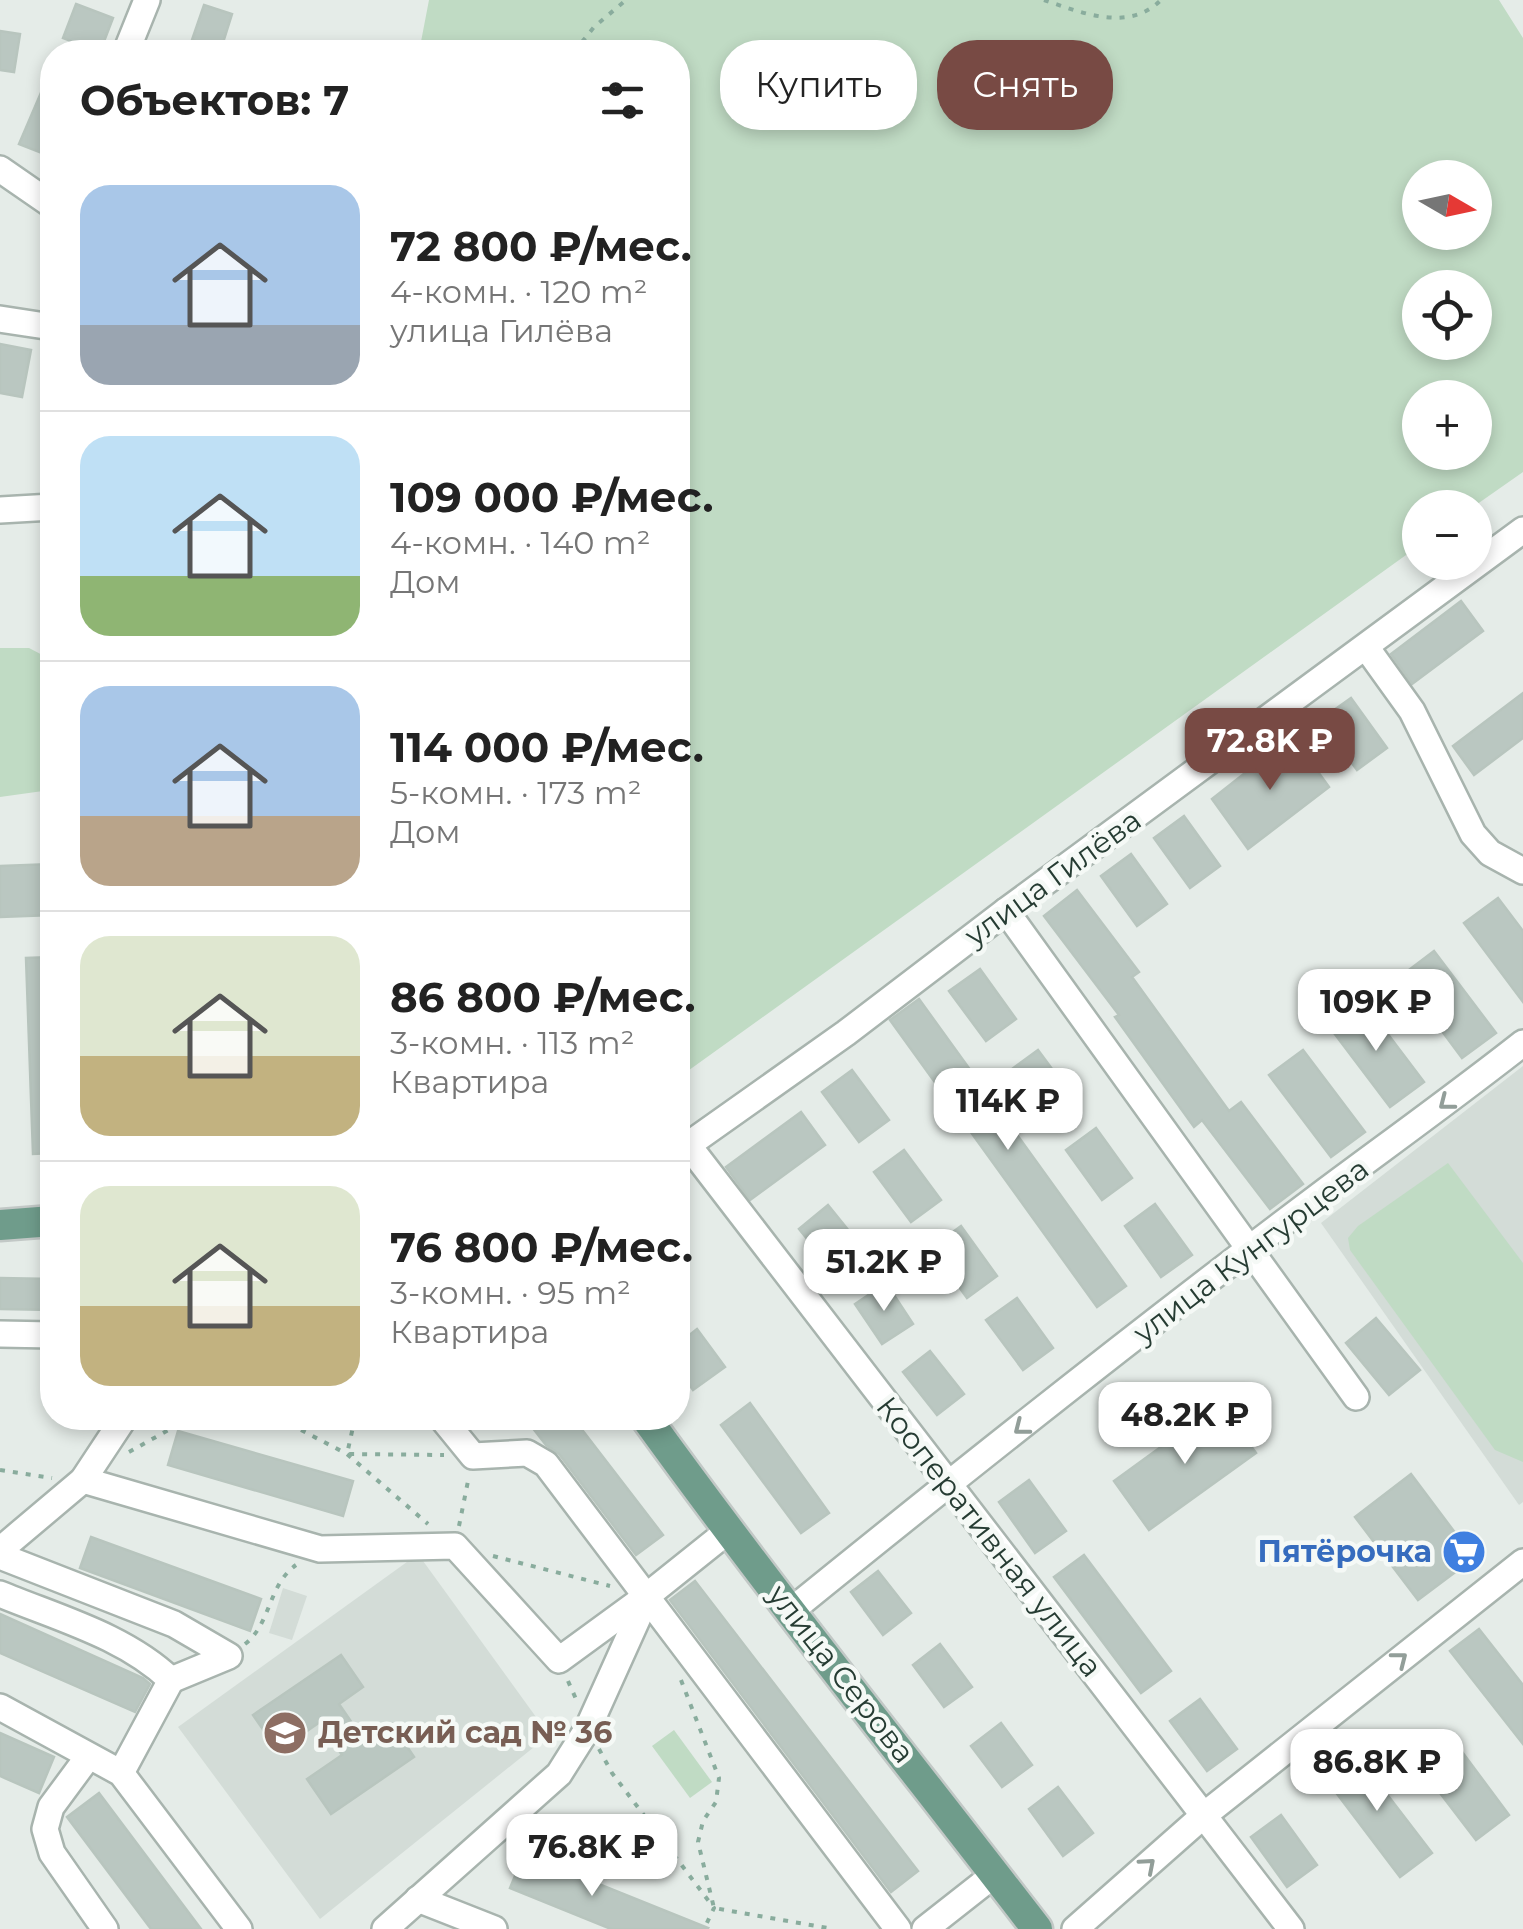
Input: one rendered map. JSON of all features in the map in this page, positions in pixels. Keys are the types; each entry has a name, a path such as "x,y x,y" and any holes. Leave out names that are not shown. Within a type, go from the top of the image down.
{"main road":[{"path":"0,1225 40,1223"},
{"name":"улица Серова","path":"655,1430 728,1532 1037,1929"}],"street":[{"path":"131,40 147,0"},
{"path":"0,170 40,197"},
{"path":"0,319 40,326"},
{"path":"0,510 40,508"},
{"name":"улица Гилёва","path":"690,1144 846,1033 1523,530"},
{"path":"1366,647 1412,711 1472,834 1490,853 1523,871"},
{"path":"1006,911 1356,1397"},
{"name":"улица Кунгурцева","path":"792,1610 948,1484 1523,1043"},
{"name":"Кооперативная улица","path":"690,1158 948,1484 1291,1929"},
{"path":"0,1334 40,1335"},
{"path":"116,1430 82,1480 0,1553 174,1624 229,1656"},
{"path":"452,1430 473,1456 528,1453 546,1464 898,1929"},
{"path":"82,1480 320,1548 455,1546 559,1660 728,1532"},
{"path":"1074,1929 1203,1816 1523,1562"},
{"path":"0,1594 117,1642 148,1658 171,1680"},
{"path":"385,1929 559,1774 588,1728 648,1595"},
{"path":"121,1773 171,1680 229,1656"},
{"path":"0,1707 121,1773 239,1929"},
{"path":"88,1756 51,1807 44,1830 52,1853 104,1929"},
{"path":"924,1929 995,1874"},
{"path":"418,1899 494,1929"}],"path":[{"path":"584,40 626,0"},
{"path":"1044,0 1088,16 1120,18 1155,6 1161,0"},
{"path":"129,1452 168,1430"},
{"path":"301,1430 347,1454 455,1546 473,1456 347,1454"},
{"path":"347,1454 353,1430"},
{"path":"0,1470 82,1480"},
{"path":"229,1656 252,1639 275,1588 289,1570 320,1548"},
{"path":"493,1556 609,1585"},
{"path":"559,1660 612,1773 714,1908 834,1929"},
{"path":"676,1668 719,1778 716,1802 703,1822 698,1842 714,1908 704,1929"}],"shaded area":[{"path":"1523,1066 1523,1502 1519,1505 1321,1223"},
{"path":"418,1554 549,1735 320,1919 178,1727"},
{"path":"283,1588 307,1596 292,1640 269,1633"}],"green space":[{"path":"429,0 1499,0 1523,38 1523,472 1492,494 1492,490 1402,490 1402,558 690,1069 690,40 421,40"},
{"path":"0,648 29,648 40,654 40,791 0,797"},
{"path":"1448,1163 1523,1263 1523,1462 1495,1450 1350,1250 1348,1238 1358,1226"},
{"path":"674,1730 712,1782 690,1798 652,1746"}],"building":[{"path":"76,4 113,18 105,40 63,38"},
{"path":"204,5 232,14 224,40 192,40"},
{"path":"0,31 20,34 14,72 0,70"},
{"path":"40,95 40,152 19,144"},
{"path":"0,344 31,350 22,397 0,393"},
{"path":"1461,601 1483,631 1412,684 1391,654"},
{"path":"1523,693 1523,738 1474,775 1453,746"},
{"path":"1351,698 1387,748 1357,770 1320,720"},
{"path":"1292,736 1329,787 1248,849 1212,799"},
{"path":"1184,816 1220,866 1190,888 1154,838"},
{"path":"1131,854 1167,904 1137,926 1101,876"},
{"path":"40,864 40,915 0,917 0,866"},
{"path":"1077,890 1139,972 1132,977 1229,1111 1241,1102 1303,1184 1270,1209 1202,1120 1194,1127 1115,1017 1119,1015 1044,916"},
{"path":"1498,898 1523,931 1523,1002 1464,923"},
{"path":"1434,951 1496,1033 1462,1058 1401,976"},
{"path":"40,957 40,1154 33,1154 26,958"},
{"path":"980,969 1016,1019 986,1041 949,991"},
{"path":"919,999 1126,1286 1097,1307 890,1020"},
{"path":"1362,1000 1424,1082 1390,1107 1328,1025"},
{"path":"1038,1050 1075,1100 1044,1122 1008,1072"},
{"path":"1303,1050 1365,1132 1331,1157 1269,1075"},
{"path":"852,1070 889,1120 859,1142 822,1092"},
{"path":"801,1112 825,1145 750,1200 726,1167"},
{"path":"1096,1128 1132,1178 1102,1200 1066,1150"},
{"path":"904,1150 941,1200 911,1222 874,1172"},
{"path":"1155,1204 1192,1255 1161,1277 1125,1226"},
{"path":"828,1205 862,1247 833,1271 799,1229"},
{"path":"961,1226 997,1276 967,1298 931,1248"},
{"path":"0,1278 40,1279 40,1310 0,1309"},
{"path":"886,1283 913,1324 882,1344 855,1304"},
{"path":"1017,1298 1053,1348 1023,1370 986,1320"},
{"path":"1376,1318 1420,1370 1389,1395 1346,1343"},
{"path":"697,1329 725,1367 693,1390 690,1386 690,1335"},
{"path":"930,1351 964,1394 937,1415 903,1372"},
{"path":"750,1403 829,1513 801,1533 721,1425"},
{"path":"1220,1404 1256,1453 1149,1530 1114,1481"},
{"path":"534,1430 582,1430 663,1535 636,1555 559,1454"},
{"path":"178,1431 353,1481 343,1516 168,1465"},
{"path":"1411,1474 1474,1558 1418,1600 1355,1517"},
{"path":"1029,1480 1066,1531 1035,1553 999,1502"},
{"path":"91,1537 261,1599 250,1631 80,1568"},
{"path":"1084,1555 1171,1671 1141,1693 1054,1577"},
{"path":"878,1571 911,1613 883,1635 851,1592"},
{"path":"695,1581 918,1871 891,1892 670,1600"},
{"path":"0,1614 143,1678 150,1684 135,1712 0,1653"},
{"path":"1479,1629 1523,1685 1523,1744 1450,1651"},
{"path":"940,1644 972,1687 944,1707 913,1665"},
{"name":"Детский сад № 36","path":"341,1655 363,1687 339,1704 365,1742 392,1724 414,1757 331,1814 307,1779 342,1755 320,1722 278,1751 253,1715"},
{"path":"1200,1699 1237,1749 1207,1771 1170,1721"},
{"path":"1001,1723 1032,1765 1002,1787 971,1746"},
{"path":"0,1733 54,1757 39,1793 0,1776"},
{"path":"1448,1733 1509,1815 1476,1840 1414,1759"},
{"path":"1353,1750 1432,1853 1400,1877 1322,1774"},
{"path":"1058,1787 1093,1833 1063,1856 1029,1809"},
{"path":"99,1793 201,1929 151,1929 67,1817"},
{"path":"1281,1815 1317,1865 1287,1887 1251,1837"},
{"path":"524,1854 708,1928 611,1929 510,1888"}],"place":[{"name":"Пятёрочка","path":"1464,1552"},
{"name":"Детский сад № 36","path":"285,1733"}]}
